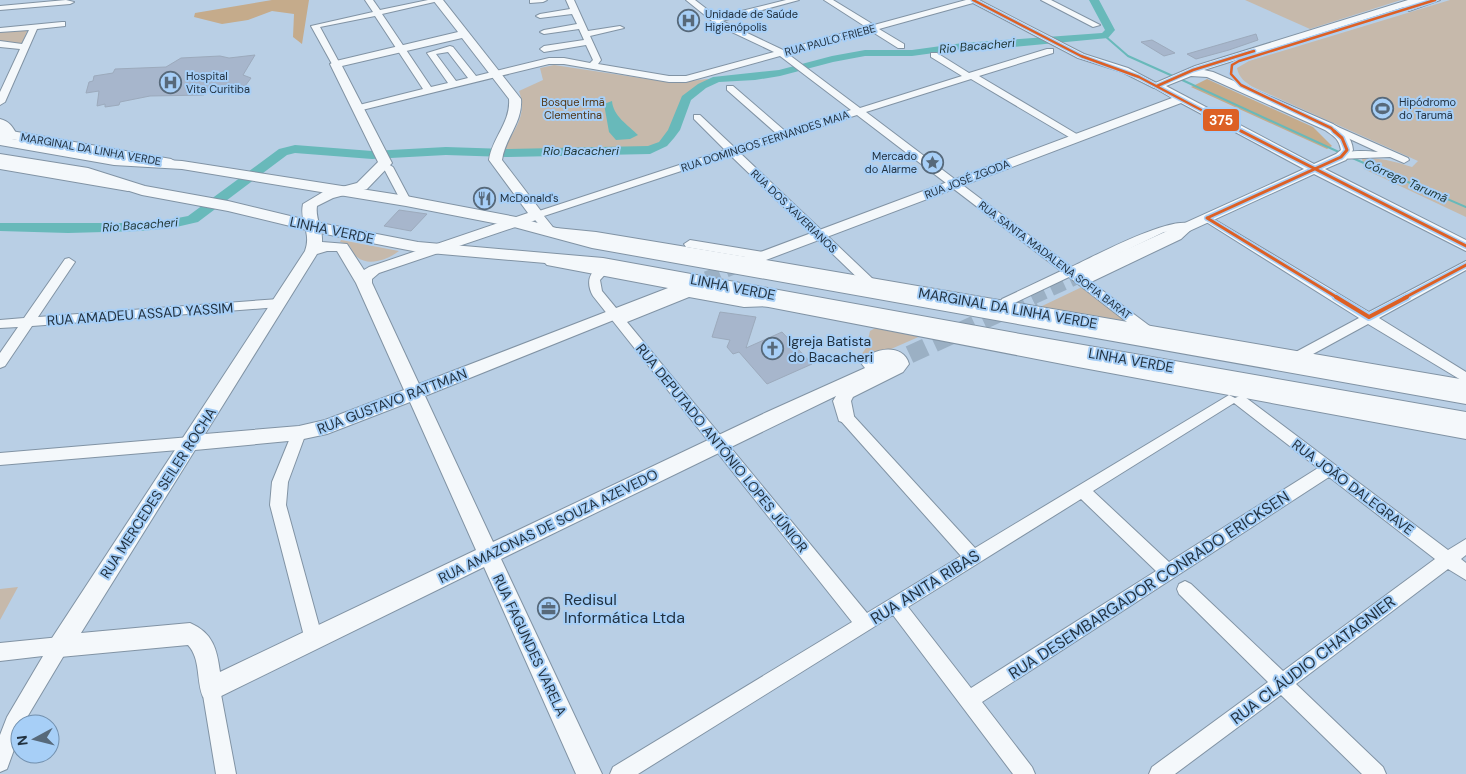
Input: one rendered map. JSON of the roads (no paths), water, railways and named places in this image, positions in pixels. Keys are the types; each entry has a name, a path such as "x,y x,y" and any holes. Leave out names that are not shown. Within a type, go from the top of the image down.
{"highway":[{"path":"0,123 3,136"},
{"name":"LINHA VERDE","path":"3,136 114,161 182,165 406,201 516,222 592,244 1466,396"},
{"name":"LINHA VERDE","path":"0,158 88,173 142,190 228,206 315,227 434,250 603,263 1026,342 1466,420"},
{"path":"1198,340 1264,361"},
{"path":"1026,342 1078,362"}],"main road":[{"path":"438,0 513,95 516,108 514,118 497,155 537,215"},
{"path":"1157,86 1418,0"},
{"path":"1261,96 1233,77 1230,70 1232,65 1436,0"},
{"path":"344,190 365,184 384,165 384,159 336,64 465,34"},
{"path":"1084,277 1189,226 1346,155 1347,146 1344,139 1321,123 1209,74 1183,77"},
{"path":"1181,99 1183,77"},
{"path":"1157,86 1314,169 1466,246"},
{"name":"RUA JOSÉ ZGODA","path":"758,258 1181,99"},
{"path":"0,165 142,190"},
{"name":"RUA MERCEDES SEILER ROCHA","path":"60,646 312,252 317,238 309,212 310,204 322,197 344,190"},
{"name":"RUA DOMINGOS FERNANDES MAIA","path":"364,283 365,276 370,272 537,215"},
{"name":"MARGINAL DA LINHA VERDE","path":"550,231 596,236 1466,386"},
{"name":"RUA FAGUNDES VARELA","path":"312,252 325,246 342,248 364,283 589,774"},
{"path":"503,254 603,270 1078,362 1215,385 1240,398"},
{"name":"RUA GUSTAVO RATTMAN","path":"190,443 299,433 339,423 617,317 680,289"},
{"path":"773,418 788,401 886,355 897,357 900,364 898,368 843,396 842,406 845,416"},
{"name":"RUA AMAZONAS DE SOUZA AZEVEDO","path":"212,689 773,418 885,366"},
{"path":"1215,385 1220,393 1240,398 1466,432"},
{"path":"773,418 801,412 821,404 831,405 845,416"},
{"path":"60,646 190,634 196,636 204,646 212,689"}],"street":[{"path":"370,0 428,90"},
{"path":"336,64 315,26 438,0"},
{"path":"534,1 543,0"},
{"path":"570,0 597,60 592,66"},
{"name":"RUA SANTA MADALENA SOFIA BARAT","path":"690,0 715,20 782,53 1070,272 1084,277 1150,333"},
{"path":"715,20 795,0"},
{"path":"828,0 901,46"},
{"path":"974,0 1081,56 1132,74 1157,86"},
{"name":"RUA PAULO FRIEBE","path":"358,108 549,61 580,64 669,79 686,79 974,0"},
{"path":"1044,0 1096,25"},
{"path":"0,8 70,2"},
{"path":"540,16 575,11"},
{"path":"0,30 62,24"},
{"path":"0,102 5,80 25,47 34,27"},
{"path":"544,49 620,28"},
{"path":"544,32 587,38"},
{"path":"580,64 587,38"},
{"path":"0,44 25,47"},
{"path":"453,84 431,53 450,49 473,79"},
{"name":"RUA DOMINGOS FERNANDES MAIA","path":"537,215 783,134 1050,51"},
{"path":"934,55 1077,138"},
{"path":"730,88 783,134"},
{"name":"RUA DOS XAVERIANOS","path":"696,118 871,284"},
{"path":"1321,123 1404,160 1375,154 1346,155"},
{"path":"384,159 406,201"},
{"path":"537,215 550,231"},
{"path":"1207,218 1466,378"},
{"path":"1006,302 1162,229 1189,226"},
{"path":"690,244 758,258"},
{"path":"0,363 69,262"},
{"name":"RUA DOS XAVERIANOS","path":"840,278 848,262"},
{"path":"1297,357 1466,265"},
{"name":"RUA DEPUTADO ANTÔNIO LOPES JÚNIOR","path":"603,270 596,276 594,285 597,292 865,624"},
{"path":"617,317 688,293 744,303 781,303"},
{"name":"RUA AMADEU ASSAD YASSIM","path":"0,324 279,303"},
{"name":"RUA JOÃO DALEGRAVE","path":"1240,398 1329,469 1466,573"},
{"name":"RUA ANITA RIBAS","path":"620,774 1082,490 1240,398"},
{"path":"845,416 973,557"},
{"path":"299,433 280,482 278,505 314,640"},
{"name":"RUA GUSTAVO RATTMAN","path":"0,459 190,443"},
{"name":"RUA DESEMBARGADOR CONRADO ERICKSEN","path":"968,700 1329,469"},
{"path":"1082,490 1168,572"},
{"name":"RUA CLÁUDIO CHATAGNIER","path":"1159,774 1466,546"},
{"path":"1185,589 1376,774"},
{"path":"896,605 1024,774"},
{"path":"0,652 60,646"},
{"name":"RUA MERCEDES SEILER ROCHA","path":"0,762 16,717 60,646"},
{"path":"212,689 226,774"}],"waterway":[{"name":"Rio Bacacheri","path":"0,227 95,228 162,225 182,222 193,219 283,152 295,149 372,155 446,151 506,153 650,150 663,144 670,136 686,98 702,86 717,79 755,77 780,73 832,59 865,53 912,53 963,46 1013,44 1105,36 1110,30 1094,0"},
{"name":"Córrego Tarumã","path":"1105,36 1128,56 1175,77"},
{"name":"Córrego Tarumã","path":"1180,79 1341,153"},
{"name":"Córrego Tarumã","path":"1350,157 1466,207"}],"tunnel":[{"path":"687,286 745,263"},
{"path":"1032,298 1086,273"},
{"path":"885,366 1034,297"}],"place":[{"name":"Unidade de Saúde Higienópolis","path":"689,20"},
{"name":"Hospital Vita Curitiba","path":"170,82"},
{"name":"Hipódromo do Tarumã","path":"1383,108"},
{"name":"Mercado do Alarme","path":"933,162"},
{"name":"McDonald's","path":"484,198"},
{"name":"Igreja Batista do Bacacheri","path":"772,349"},
{"name":"Redisul Informática Ltda","path":"548,608"}],"park label":[{"name":"Bosque Irmã Clementina","path":"573,108"}]}
